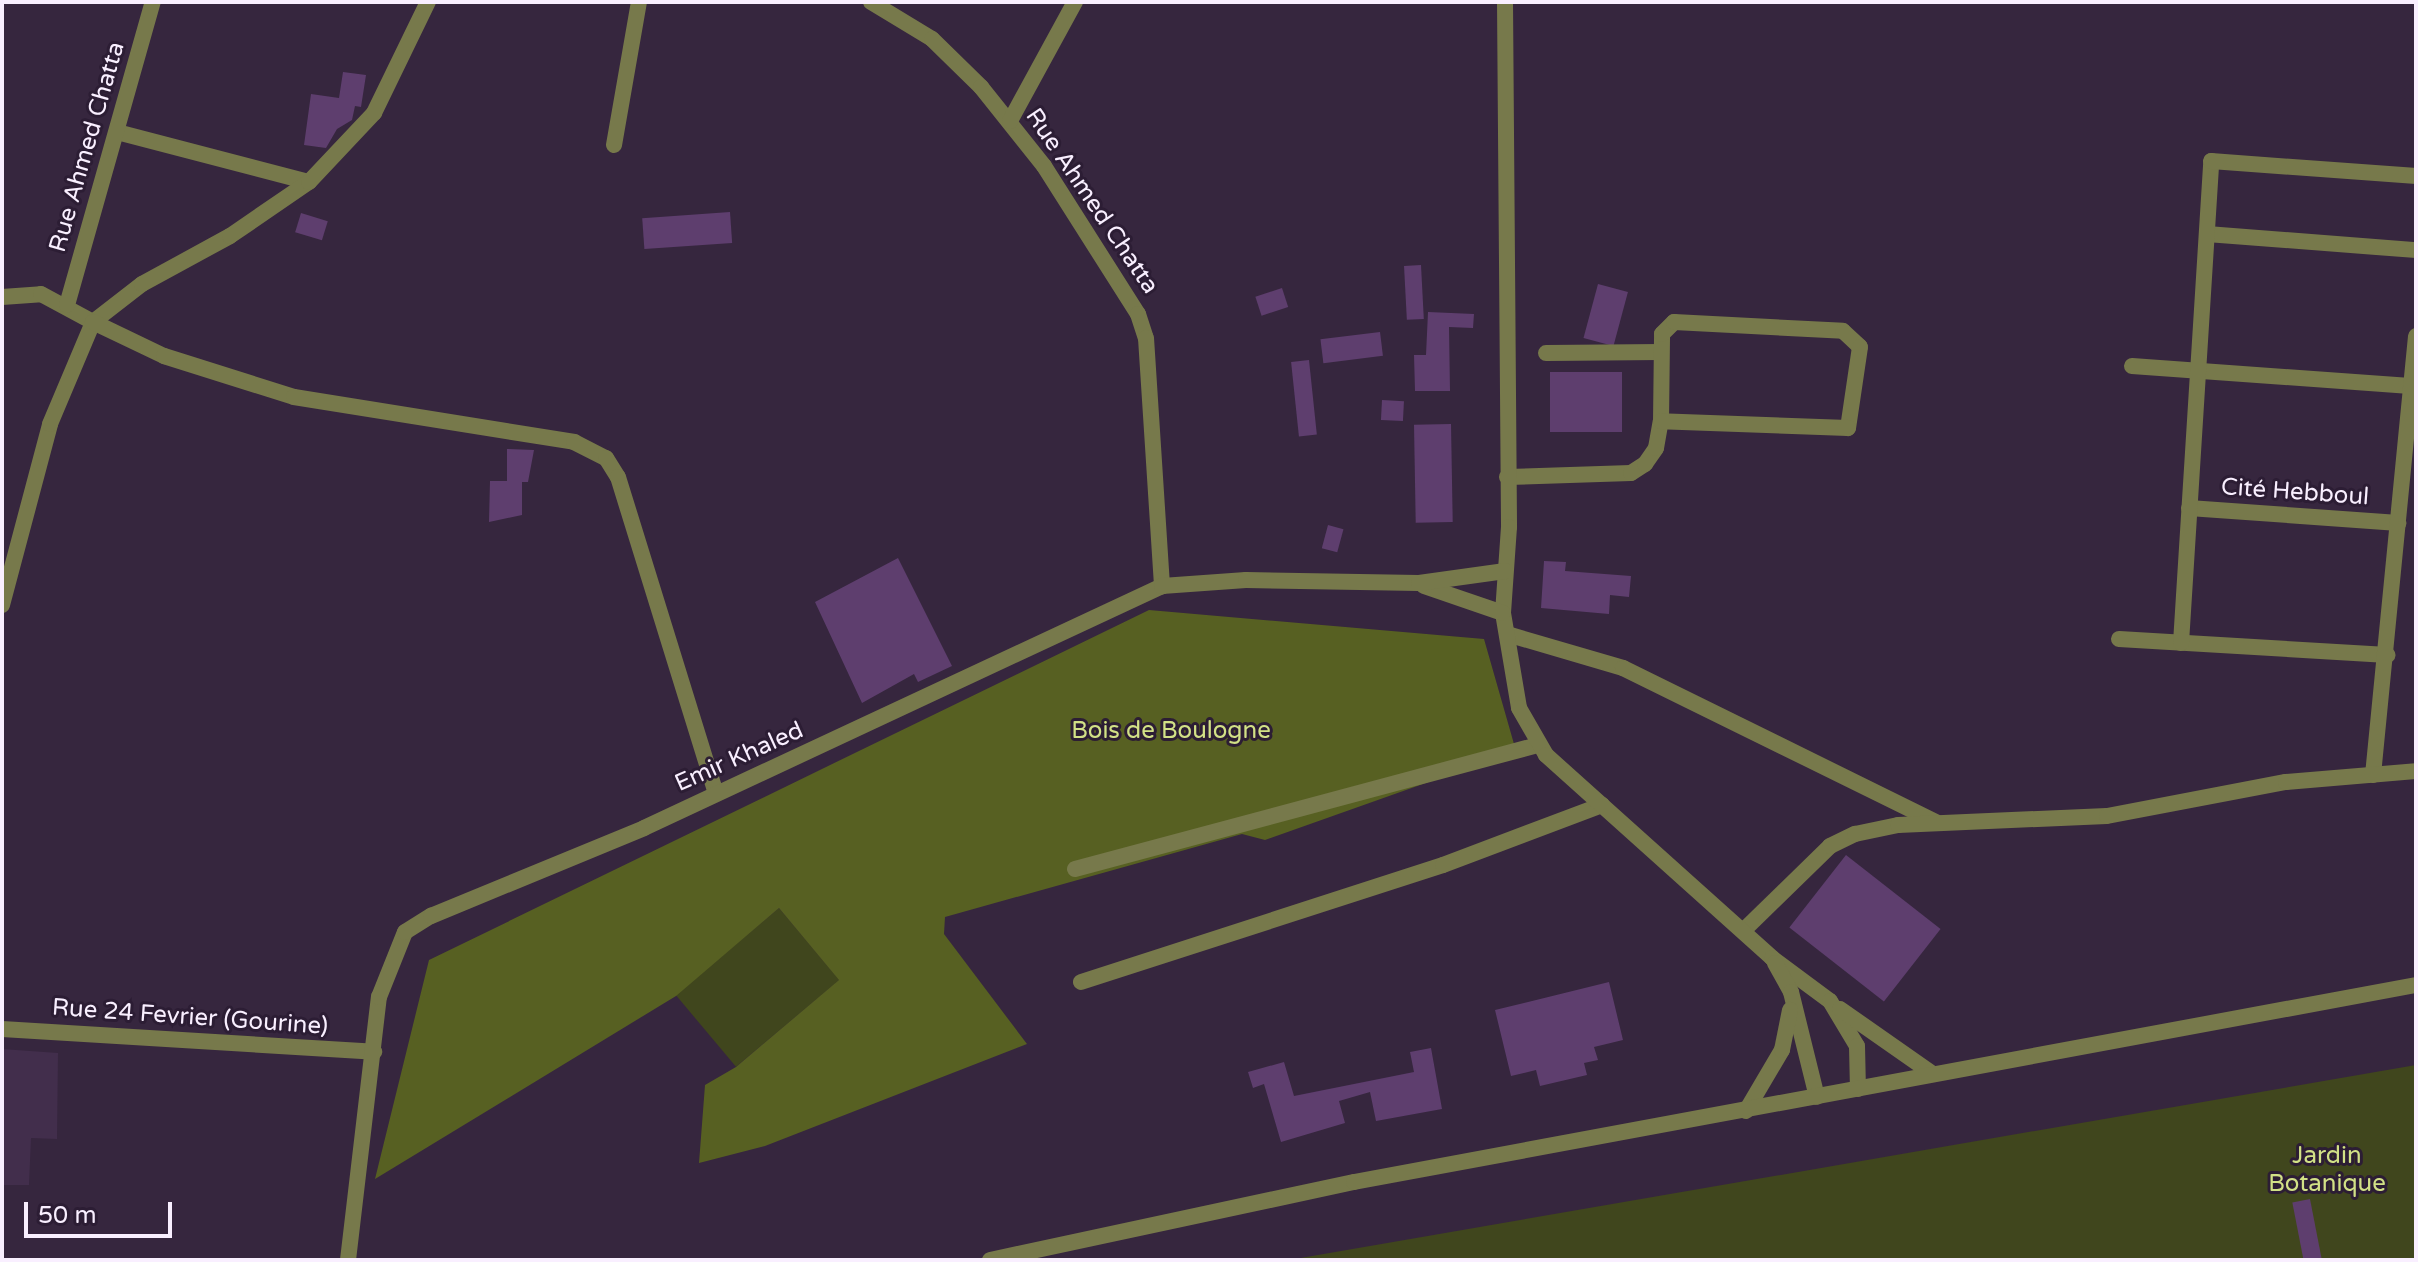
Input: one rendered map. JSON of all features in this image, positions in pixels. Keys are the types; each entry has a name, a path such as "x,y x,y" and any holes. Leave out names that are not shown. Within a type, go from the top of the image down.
{"street":[{"name":"Rue Ahmed Chatta","path":"67,305 153,2"},
{"path":"2,605 50,424 93,322 142,284 230,236 309,182 374,113 428,2"},
{"path":"614,145 639,2"},
{"name":"Rue Ahmed Chatta","path":"871,2 932,39 1010,121 1138,314 1146,338 1162,586"},
{"path":"1010,121 1075,2"},
{"path":"1505,2 1507,477 1503,613 1519,708 1537,745 1772,958 1933,1074"},
{"path":"117,132 309,182"},
{"path":"2181,643 2211,161 2416,176"},
{"path":"2207,234 2416,250"},
{"path":"2,297 41,294 164,356 294,397 593,448 618,477 715,791"},
{"path":"1507,477 1631,473 1656,448 1661,421 1662,334 1674,322 1843,331 1860,347 1848,428 1661,421"},
{"path":"2373,775 2388,655 2416,336"},
{"path":"1546,353 1661,352"},
{"path":"2132,366 2410,386"},
{"name":"Cité Hebboul","path":"2189,508 2398,523"},
{"path":"1419,583 1505,571"},
{"name":"Emir Khaled","path":"348,1260 379,997 405,932 1162,586 1246,580 1419,583"},
{"path":"1419,583 1503,613"},
{"path":"1507,634 1623,668 1938,823"},
{"path":"2119,639 2388,655"},
{"path":"1075,869 1537,745"},
{"path":"1744,930 1830,846 1855,834 1938,823 2107,816 2286,782 2416,771 2416,777"},
{"path":"1081,982 1443,865 1602,805"},
{"path":"1772,958 1791,992 1817,1097"},
{"path":"990,1260 1354,1182 2416,985"},
{"path":"1746,1111 1782,1050 1791,992"},
{"path":"1830,1001 1857,1046 1858,1089"},
{"name":"Rue 24 Fevrier (Gourine)","path":"2,1029 374,1052"}],"shaded area":[{"path":"2,1049 58,1053 57,1139 31,1138 29,1185 2,1185"}],"green space":[{"name":"Bois de Boulogne","path":"1149,610 1484,639 1516,751 1265,840 1242,834 945,917 944,934 1027,1044 765,1146 699,1163 705,1085 736,1067 839,980 779,908 676,996 375,1179 429,960"},
{"path":"779,908 839,980 736,1067 676,995"},
{"name":"Jardin Botanique","path":"2416,1065 2416,1260 1289,1260"}],"building":[{"path":"343,72 366,75 361,107 355,106 352,120 337,129 326,148 304,145 311,94 339,98"},
{"path":"730,212 732,243 644,249 642,218"},
{"path":"301,213 328,221 322,240 295,232"},
{"path":"1421,265 1424,319 1407,320 1404,266"},
{"path":"1598,284 1628,292 1613,346 1584,338"},
{"path":"1282,288 1288,307 1262,316 1255,297"},
{"path":"1428,312 1474,314 1473,328 1449,327 1450,391 1415,391 1414,355 1426,355"},
{"path":"1380,332 1383,356 1323,363 1320,339"},
{"path":"1309,360 1317,435 1299,436 1291,362"},
{"path":"1550,372 1622,372 1622,432 1550,432"},
{"path":"1382,400 1404,401 1403,421 1381,420"},
{"path":"1451,424 1453,522 1416,523 1414,425"},
{"path":"507,449 534,450 528,482 522,482 522,515 489,522 490,481 507,481"},
{"path":"1328,525 1343,529 1337,552 1322,548"},
{"path":"898,558 952,666 918,682 914,674 862,703 815,602"},
{"path":"1544,561 1566,562 1565,571 1631,576 1629,597 1610,595 1609,614 1541,608"},
{"path":"1846,855 1941,929 1884,1001 1789,927"},
{"path":"1609,982 1623,1040 1594,1047 1598,1060 1584,1063 1587,1075 1540,1086 1536,1070 1511,1076 1495,1010"},
{"path":"1431,1048 1442,1109 1376,1121 1370,1092 1339,1101 1345,1123 1281,1142 1264,1084 1253,1088 1248,1072 1284,1062 1294,1096 1414,1072 1410,1052"},
{"path":"2310,1199 2322,1260 2304,1260 2292,1202"}]}
